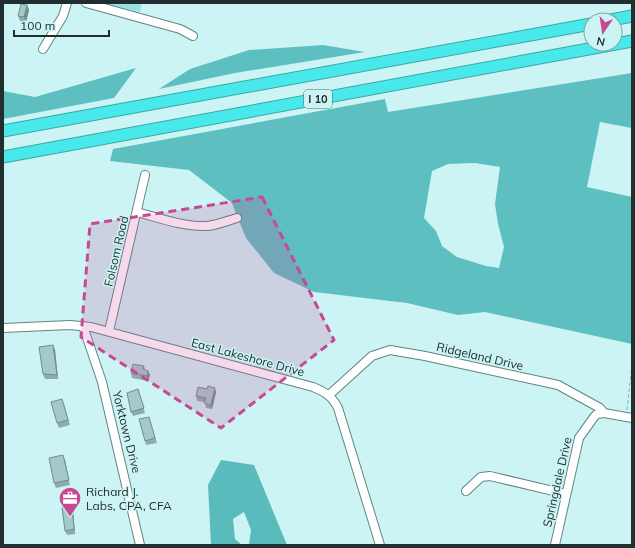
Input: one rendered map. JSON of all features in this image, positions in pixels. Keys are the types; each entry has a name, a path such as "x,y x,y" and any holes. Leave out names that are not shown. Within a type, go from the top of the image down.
{"highway":[{"name":"I 10","path":"3,131 583,25"},
{"name":"I 10","path":"3,157 632,42"}],"street":[{"path":"43,49 63,16 67,3"},
{"path":"86,3 104,5 180,29 193,36"},
{"name":"Folsom Road","path":"109,331 145,175"},
{"path":"137,212 191,225 207,226 237,218"},
{"name":"East Lakeshore Drive","path":"3,328 70,325 109,331 313,387 329,395"},
{"name":"Yorktown Drive","path":"83,326 102,382 140,545"},
{"name":"Ridgeland Drive","path":"329,395 372,356 390,350 425,356 558,385 600,408 604,413 629,417"},
{"path":"329,395 338,408 380,545"},
{"name":"Springdale Drive","path":"555,545 566,494 583,431 597,414 604,413"},
{"path":"466,491 480,477 490,476 566,494"}],"path":[{"path":"629,417 632,364"}],"highlighted area":[{"path":"262,197 334,340 221,428 81,337 90,224"}],"shaded area":[{"path":"110,3 142,3 140,12 110,5"},
{"path":"323,45 365,52 235,73 159,89 190,69 249,50"},
{"path":"136,68 114,98 3,119 3,91 35,97"},
{"path":"632,73 632,128 600,122 587,187 632,197 632,344 485,312 458,315 407,303 314,292 274,273 246,238 239,221 241,220 239,213 236,214 232,203 189,170 110,161 113,149 385,99 388,112","holes":["475,163 500,167 495,204 504,247 499,268 486,266 457,257 442,246 436,231 424,218 432,171 448,164"]},
{"path":"221,460 254,465 287,545 249,545 251,530 244,512 233,519 235,539 242,545 211,545 208,485"}],"building":[{"path":"21,4 27,5 24,17 18,16"},
{"path":"53,345 57,375 43,374 39,347"},
{"path":"133,364 144,366 143,369 148,371 147,376 131,373"},
{"path":"208,386 215,388 211,405 204,403 206,398 196,396 198,387 207,389"},
{"path":"138,389 144,408 131,412 127,393"},
{"path":"62,399 68,420 57,423 51,402"},
{"path":"149,417 155,438 145,441 139,419"},
{"path":"63,455 69,480 54,483 49,458"},
{"name":"Richard J. Labs, CPA, CFA","path":"72,506 74,529 65,531 62,507"}],"place":[{"name":"Richard J. Labs, CPA, CFA","path":"70,518"}]}
